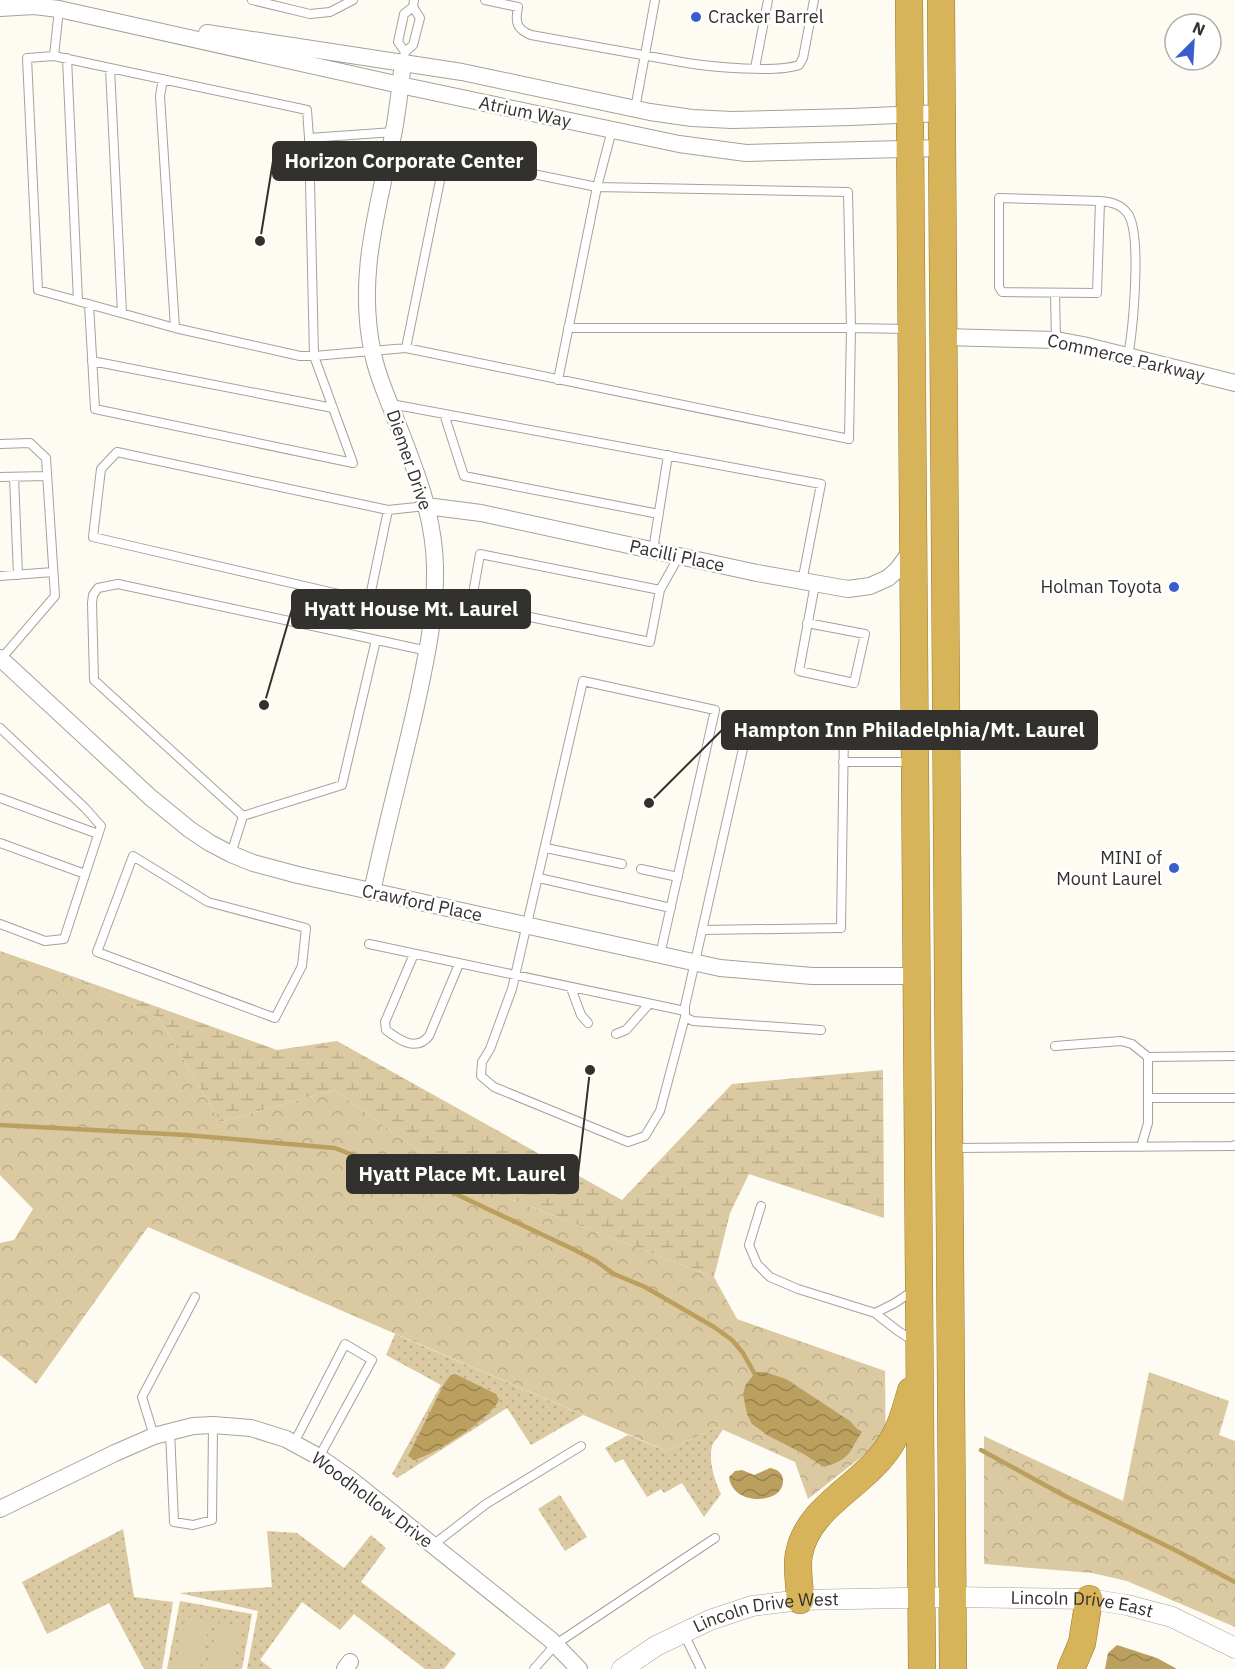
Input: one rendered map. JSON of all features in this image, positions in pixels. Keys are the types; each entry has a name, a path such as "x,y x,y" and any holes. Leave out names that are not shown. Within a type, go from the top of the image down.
{"highway":[{"path":"909,0 922,1669"},
{"path":"941,0 953,1669"},
{"path":"800,1600 799,1561 802,1544 822,1512 867,1473 894,1438 904,1419 919,1352"},
{"path":"1071,1669 1082,1642 1089,1599"}],"street":[{"name":"Atrium Way","path":"0,8 60,5 82,7 114,21 679,144 746,153 942,148"},
{"name":"Atrium Way","path":"114,21 404,58 635,109 692,118 732,120 942,113"},
{"name":"Diemer Drive","path":"372,892 428,651 434,597 434,556 426,506 416,471 372,352 366,297 366,269 393,138 404,58"},
{"name":"Commerce Parkway","path":"944,337 1056,340 1235,383"},
{"name":"Pacilli Place","path":"426,506 481,513 808,583 848,589 870,586 888,578 913,548"},
{"name":"Crawford Place","path":"0,658 170,814 210,843 253,862 298,875 528,927 744,972 849,977 916,976"},
{"name":"Woodhollow Drive","path":"0,1509 115,1453 162,1434 194,1426 251,1428 294,1443 349,1478 556,1644 579,1669"},
{"name":"Lincoln Drive East","path":"920,1597 1089,1599 1151,1610 1195,1627 1235,1648"},
{"name":"Lincoln Drive West","path":"622,1669 682,1632 752,1606 800,1600 920,1597"}],"lane":[{"path":"252,0 310,14 330,12 353,0"},
{"path":"484,0 519,3 517,25 525,33 645,57 710,66 755,68 799,65 803,58 814,0"},
{"path":"635,109 655,0"},
{"path":"755,68 768,0"},
{"path":"414,3 420,18 413,45 404,58 398,42 404,14 414,3"},
{"path":"54,56 60,5"},
{"path":"89,304 95,410 353,463 314,356 307,110 67,58 54,56 27,58 38,290 122,313 175,328 300,356 314,356 372,352 406,348 849,440 851,328 848,192 597,187 445,156 393,138 309,138"},
{"path":"67,58 78,301"},
{"path":"110,68 122,313"},
{"path":"163,79 160,96 175,328"},
{"path":"558,380 597,187 612,130"},
{"path":"406,348 445,156"},
{"path":"1100,201 1097,293 1007,293 1002,292 999,287 999,198 1100,201 1113,202 1121,206 1127,212 1134,227 1134,323 1128,356"},
{"path":"1056,294 1056,340"},
{"path":"568,328 911,329"},
{"path":"92,361 333,408"},
{"path":"390,404 821,483 808,583 807,623 799,671 854,683 865,634 807,623"},
{"path":"444,414 464,476 658,514"},
{"path":"0,444 30,443 46,458 55,596 0,658"},
{"path":"388,510 369,601 93,537 101,469 117,452 388,510 426,506"},
{"path":"653,550 668,455"},
{"path":"0,477 47,476"},
{"path":"14,477 18,575"},
{"path":"471,605 480,554 660,590"},
{"path":"434,597 651,642 660,590 679,556"},
{"path":"0,576 53,572"},
{"path":"243,816 94,680 92,603 93,595 98,588 118,584 428,651"},
{"path":"243,816 342,784 376,640"},
{"path":"660,956 715,710 583,681 516,976 490,1049 482,1062 481,1077 494,1086 628,1142 645,1136 660,1111 685,1014 702,930 747,731 844,731 841,928 702,930"},
{"path":"0,728 101,825 64,939 45,941 0,924"},
{"path":"843,762 914,762"},
{"path":"0,798 98,834"},
{"path":"231,854 243,816"},
{"path":"0,843 85,874"},
{"path":"546,848 622,864"},
{"path":"133,856 208,902 306,928 302,966 275,1018 97,952 133,856"},
{"path":"641,868 678,877"},
{"path":"539,878 671,908"},
{"path":"369,944 649,1004 685,1014 693,1021 821,1030"},
{"path":"414,954 384,1022 386,1030 396,1038 413,1045 420,1044 429,1036 459,964"},
{"path":"571,988 581,1015 588,1023"},
{"path":"615,1034 626,1030 649,1004"},
{"path":"1055,1046 1120,1041 1132,1044 1148,1057 1235,1056"},
{"path":"1141,1147 1148,1123 1148,1057"},
{"path":"1148,1098 1235,1098"},
{"path":"950,1148 1235,1145"},
{"path":"761,1206 749,1245 757,1264 770,1277 798,1290 875,1313 919,1352"},
{"path":"875,1313 918,1287"},
{"path":"195,1297 142,1397 162,1434 174,1522 193,1525 212,1520 213,1425"},
{"path":"294,1443 345,1344 372,1360 319,1457"},
{"path":"432,1546 486,1504 580,1446"},
{"path":"534,1669 556,1644 715,1538"},
{"path":"682,1632 701,1669"}],"green space":[{"path":"0,951 52,969 159,1018 220,1122 334,1090 460,1180 714,1277 737,1319 885,1371 886,1470 869,1451 808,1499 795,1462 717,1427 667,1451 148,1227 36,1384 0,1355 0,1243 14,1240 33,1209 0,1175"},
{"path":"52,969 277,1050 337,1041 622,1200 732,1084 883,1070 884,1218 749,1174 730,1213 714,1277 460,1180 334,1090 220,1122 159,1018"},
{"path":"395,1334 583,1415 531,1445 507,1408 397,1478 392,1474 441,1385 386,1355"},
{"path":"1149,1372 1229,1401 1219,1435 1235,1441 1235,1627 1127,1581 1092,1573 984,1564 984,1436 1123,1501"},
{"path":"717,1427 723,1429 712,1446 711,1458 714,1477 721,1494 704,1517 682,1483 664,1493 661,1489 647,1497 623,1459 615,1463 605,1448 628,1435 667,1451"},
{"path":"560,1495 587,1537 565,1551 538,1509"},
{"path":"123,1529 134,1597 173,1602 162,1669 144,1669 109,1603 47,1634 22,1582"},
{"path":"267,1531 297,1533 344,1568 371,1535 386,1548 361,1582 456,1654 444,1669 425,1669 354,1614 340,1630 302,1602 260,1660 272,1669 247,1669 258,1611 179,1593 272,1587"},
{"path":"180,1601 252,1614 242,1669 167,1669"},
{"path":"185,1616 210,1621 200,1669 175,1669"},
{"path":"217,1623 242,1627 233,1669 208,1669"}],"water":[{"path":"756,1372 765,1372 786,1379 850,1421 862,1432 849,1454 840,1461 824,1467 752,1424 747,1414 743,1394 746,1384"},
{"path":"455,1374 496,1394 499,1400 474,1426 435,1451 414,1460 408,1456 444,1384 450,1376"},
{"path":"770,1468 778,1471 783,1479 782,1488 768,1498 748,1498 739,1494 732,1487 729,1477 735,1471 742,1470 754,1475"},
{"path":"1117,1645 1157,1658 1177,1669 1105,1669 1108,1653"}],"waterway":[{"path":"0,1125 186,1135 335,1148 397,1173 441,1187 575,1250 614,1274 645,1287 732,1340 743,1353 757,1378"},
{"path":"981,1450 1065,1496 1235,1582"}],"place":[{"name":"Cracker Barrel","path":"696,17"},
{"name":"Horizon Corporate Center","path":"260,241"},
{"name":"Holman Toyota","path":"1174,587"},
{"name":"Hyatt House Mt. Laurel","path":"264,705"},
{"name":"Hampton Inn Philadelphia/Mt. Laurel","path":"649,803"},
{"name":"MINI of Mount Laurel","path":"1174,868"},
{"name":"Hyatt Place Mt. Laurel","path":"590,1070"}]}
